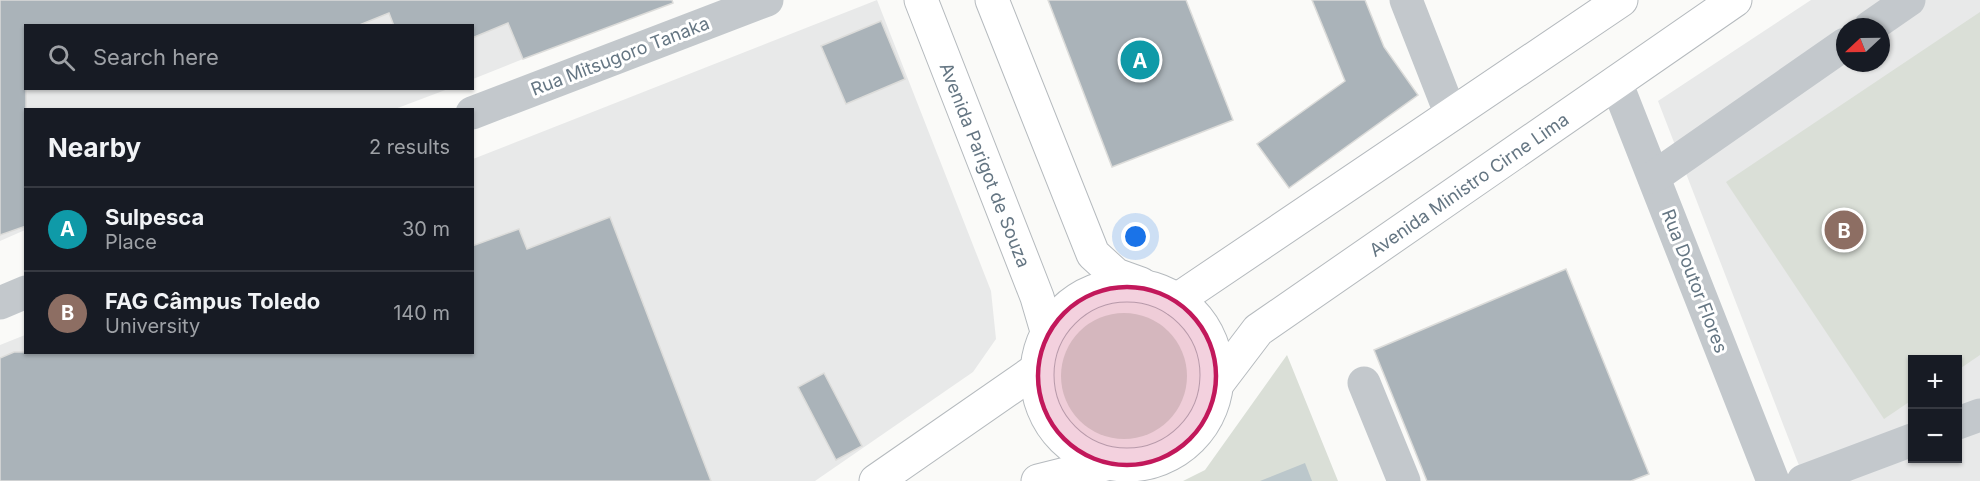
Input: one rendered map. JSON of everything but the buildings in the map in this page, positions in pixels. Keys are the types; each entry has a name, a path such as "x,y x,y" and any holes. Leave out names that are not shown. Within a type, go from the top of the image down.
{"main road":[{"name":"Avenida Parigot de Souza","path":"921,0 1037,297 1047,331"},
{"path":"992,0 1093,254 1116,275 1164,294 1195,315 1209,336 1216,360 1217,384 1209,414 1192,439 1167,458 1137,466 1106,464 1083,455 1063,439 1047,418 1038,395 1036,370 1047,331 1065,308 1079,298 1101,288 1126,284 1164,294 1451,115 1621,0"},
{"name":"Avenida Ministro Cirne Lima","path":"1217,384 1258,330 1735,0"},
{"path":"876,481 1036,370"},
{"path":"1038,481 1106,464"}],"street":[{"name":"Rua Mitsugoro Tanaka","path":"474,111 767,0"},
{"path":"1406,0 1451,115"},
{"path":"1883,18 1909,0"},
{"path":"1654,177 1836,50"},
{"name":"Rua Doutor Flores","path":"1616,82 1773,481"},
{"path":"0,303 24,293"},
{"path":"1364,383 1404,481"},
{"path":"1962,422 1980,415"},
{"path":"1803,481 1908,442"}],"highlighted area":[{"path":"1126,284 1151,288 1177,300 1209,336 1217,384 1209,414 1192,439 1166,458 1137,466 1106,464 1083,455 1047,419 1038,395 1040,350 1047,331 1079,298"}],"shaded area":[{"path":"0,0 499,0 523,59 474,79 474,24 24,24 24,90 445,90 398,108 24,108 24,230 0,241"},
{"path":"877,0 991,291 996,339 973,372 815,481 0,481 0,345 24,335 24,354 474,354 474,159"},
{"path":"1811,0 1980,0 1980,481 1805,481 1658,101"},
{"path":"1980,12 1980,355 1962,367 1962,355 1908,355 1908,403 1884,419 1726,182"},
{"path":"1124,313 1148,317 1169,331 1183,352 1187,376 1183,400 1169,421 1148,435 1124,439 1100,435 1079,421 1065,400 1061,376 1065,352 1079,331 1100,317"},
{"path":"1287,355 1338,481 1183,481 1205,470"},
{"path":"1305,463 1312,481 1260,481"}],"place":[{"name":"Sulpesca","path":"1140,60"},
{"name":"FAG Câmpus Toledo","path":"1844,230"}]}
